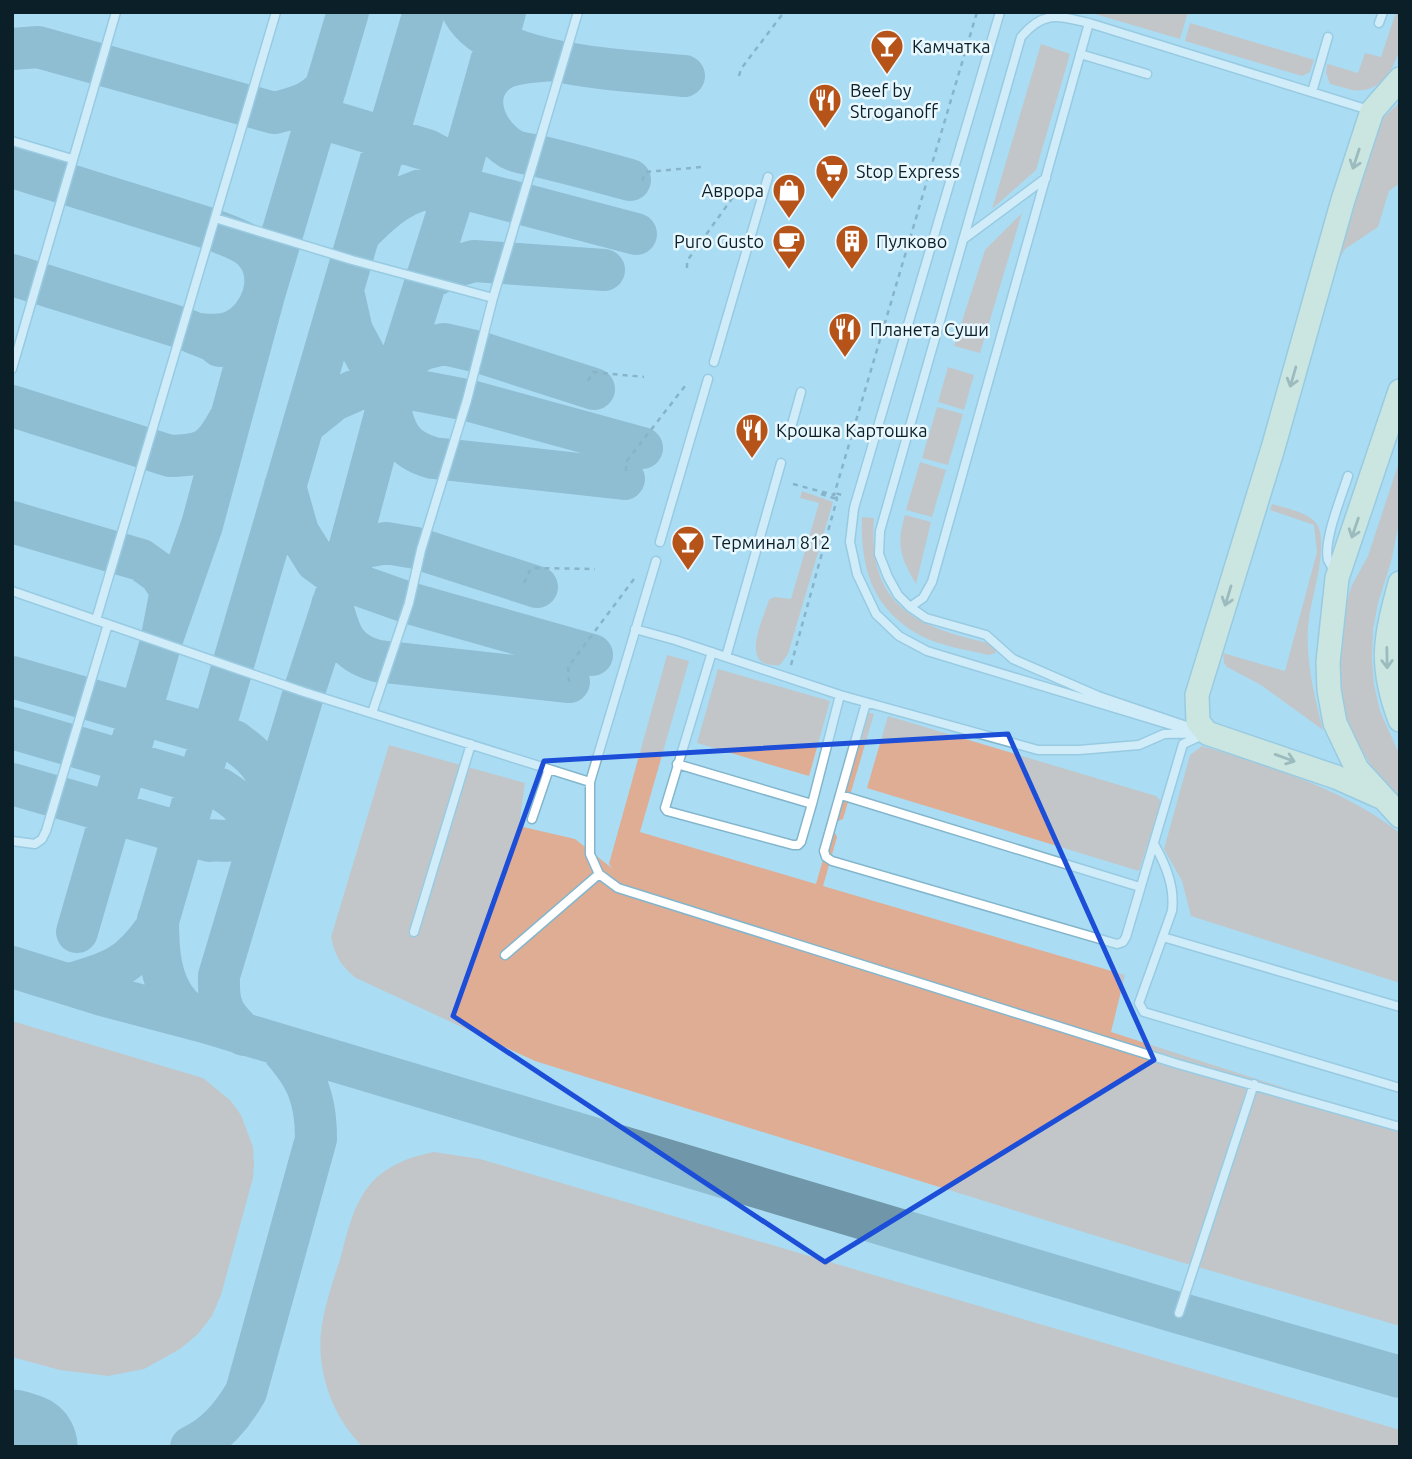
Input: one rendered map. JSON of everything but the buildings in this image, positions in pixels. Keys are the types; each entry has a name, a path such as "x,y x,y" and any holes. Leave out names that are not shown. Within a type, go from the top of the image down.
{"street":[{"path":"1381,797 1336,777 1208,733 1198,722 1197,695 1273,448 1343,200 1372,111 1400,79"},
{"path":"1400,391 1337,578 1328,662 1329,690 1335,723 1357,769 1400,816"},
{"path":"1400,583 1388,626 1385,660 1391,695 1400,720"}],"lane":[{"path":"12,369 116,12"},
{"path":"96,620 276,12"},
{"path":"372,713 409,603 421,550 467,400 493,298 578,12"},
{"path":"1000,12 854,508 850,542 857,574 876,614 899,636 927,651 1172,726 1208,733"},
{"path":"1379,23 1383,12"},
{"path":"1208,733 1098,696 1013,659 986,635 926,618 898,595 888,577 879,555 880,531 1021,37 1031,25 1045,17 1062,17 1089,23 1372,111"},
{"path":"910,607 923,598 932,582 1089,23"},
{"path":"1312,92 1328,37"},
{"path":"1080,54 1147,74"},
{"path":"12,141 72,159"},
{"path":"713,362 768,177"},
{"path":"965,237 1046,178"},
{"path":"215,218 352,260 493,298"},
{"path":"660,542 708,379"},
{"path":"789,435 801,392"},
{"path":"726,657 781,463"},
{"path":"1337,578 1328,560 1328,546 1349,476"},
{"path":"656,561 590,782 590,854 599,874 618,888 1178,1064 1400,1127"},
{"path":"12,591 372,713 590,782"},
{"path":"12,841 35,844 42,839 46,831 108,624"},
{"path":"635,629 840,695 1038,750 1139,745 1164,734 1208,733"},
{"path":"712,652 665,803 667,811 798,845 812,804 840,695"},
{"path":"866,702 824,851 826,857 832,861 1117,944 1123,942 1126,937 1183,744 1208,733"},
{"path":"414,932 471,744"},
{"path":"677,764 812,804"},
{"path":"532,819 549,769"},
{"path":"841,795 1140,887"},
{"path":"1154,844 1162,859 1173,898 1163,937 1139,1003 1144,1012 1400,1088"},
{"path":"505,955 599,874"},
{"path":"1163,937 1400,1007"},
{"path":"1179,1313 1254,1084"}],"path":[{"path":"739,76 741,69 784,12"},
{"path":"793,484 834,495 977,12"},
{"path":"642,181 646,172 702,167"},
{"path":"687,268 687,261 741,186"},
{"path":"588,381 593,372 644,377"},
{"path":"626,471 626,462 685,386"},
{"path":"788,677 837,499 835,493 850,498"},
{"path":"821,494 837,499"},
{"path":"524,583 531,568 595,569"},
{"path":"569,682 568,667 634,579"}],"highlighted area":[{"path":"1008,734 1154,1060 825,1262 453,1016 544,761"}],"shaded area":[{"path":"1088,12 1188,12 1180,39"},
{"path":"1396,12 1400,12 1401,38 1395,61 1383,80 1363,90 1350,90 1330,84 1326,73 1327,64 1314,60 1310,72 1302,76 1185,41 1190,23 1358,73 1365,53 1381,57"},
{"path":"1041,44 1070,54 1036,170 992,209"},
{"path":"1400,102 1400,183 1389,191 1378,227 1345,249 1338,262 1378,128 1383,118"},
{"path":"1022,213 980,353 954,346 985,250"},
{"path":"948,367 974,375 964,410 938,402"},
{"path":"937,407 963,414 948,465 922,458"},
{"path":"1400,459 1400,518 1391,562 1378,603 1373,629 1372,658 1380,711 1400,756 1400,800 1372,767 1344,721 1339,689 1339,624 1352,585 1368,556"},
{"path":"920,462 946,470 932,517 906,510"},
{"path":"802,491 833,502 788,654 780,665 767,664 760,660 756,652 758,631 769,600 774,597 791,599 819,503 800,498"},
{"path":"1272,504 1308,516 1320,531 1321,555 1309,618 1308,646 1313,688 1323,730 1261,685 1224,663 1223,653 1285,671 1317,552 1314,525 1270,510"},
{"path":"905,515 931,522 916,584 901,551"},
{"path":"862,517 874,518 874,548 879,573 902,608 941,630 993,644 997,649 995,653 989,655 954,647 921,636 891,614 881,601 867,571"},
{"path":"667,655 689,661 640,832 816,884 830,835 835,833 837,837 823,886 1125,975 1111,1032 1400,1122 1400,1326 1167,1258 535,1061 356,978 346,969 339,960 331,937 389,745 525,783 519,826 575,839 613,869 609,864"},
{"path":"718,669 830,701 809,776 697,743"},
{"path":"867,712 874,714 843,819 838,821 836,818"},
{"path":"888,716 1156,796 1160,800 1160,806 1139,871 867,788"},
{"path":"1202,746 1305,780 1354,803 1400,833 1400,983 1191,916 1182,881 1164,849 1190,755"},
{"path":"12,1021 203,1078 230,1100 241,1115 253,1147 253,1178 221,1295 212,1316 198,1334 180,1349 144,1369 108,1376 60,1370 12,1357"},
{"path":"434,1152 480,1159 1400,1430 1400,1447 363,1447 342,1421 323,1374 320,1341 326,1307 353,1214 369,1186 396,1164"}],"taxiway":[{"path":"161,642 202,525 264,295 348,12"},
{"path":"70,984 98,976 119,966 138,951 156,928 424,12"},
{"path":"463,12 479,30 502,44 531,55 597,68 684,76"},
{"path":"244,1035 223,1009 219,995 219,976 304,692 341,579 393,385 456,186 505,12"},
{"path":"12,49 38,47 274,113 309,101 326,87"},
{"path":"552,60 515,64 493,76 482,97 486,120 492,131 515,151 630,180"},
{"path":"337,123 427,150 442,158 456,186"},
{"path":"12,167 211,229 251,248 262,262 265,273 263,296 252,317 234,331 196,334"},
{"path":"360,233 398,200 419,190 446,184 636,234"},
{"path":"425,280 474,261 604,270"},
{"path":"12,275 182,328 220,346"},
{"path":"343,291 352,331 367,359 407,387"},
{"path":"399,367 423,349 444,344 479,352 594,389"},
{"path":"303,425 334,400 361,388 384,384 467,400 642,448"},
{"path":"388,402 393,423 401,438 413,450 433,458 624,479"},
{"path":"12,406 170,456 192,454 206,449 218,439 229,420"},
{"path":"285,486 298,532 316,561 341,579 409,603 592,655"},
{"path":"12,522 141,560 159,573 171,590 161,642 77,932"},
{"path":"341,579 353,554 365,547 386,543 416,548 537,587"},
{"path":"332,605 341,634 346,641 358,653 377,661 569,682"},
{"path":"12,677 234,741 247,751 262,767 269,783 270,794 264,814 258,823 241,837 228,841 208,840"},
{"path":"12,728 220,789 244,807 255,829 256,850"},
{"path":"12,784 210,841"},
{"path":"158,919 159,953 168,987 181,1006 204,1022"},
{"path":"12,967 1400,1377"},
{"path":"191,1447 223,1424 246,1392 316,1139 314,1111 308,1088 296,1067 278,1045"}],"runway":[{"path":"12,1443 24,1447"}],"place":[{"name":"Камчатка","path":"887,76"},
{"name":"Beef by Stroganoff","path":"825,130"},
{"name":"Stop Express","path":"832,201"},
{"name":"Аврора","path":"789,220"},
{"name":"Puro Gusto","path":"789,271"},
{"name":"Пулково","path":"852,271"},
{"name":"Планета Суши","path":"845,359"},
{"name":"Крошка Картошка","path":"752,460"},
{"name":"Терминал 812","path":"688,572"}]}
